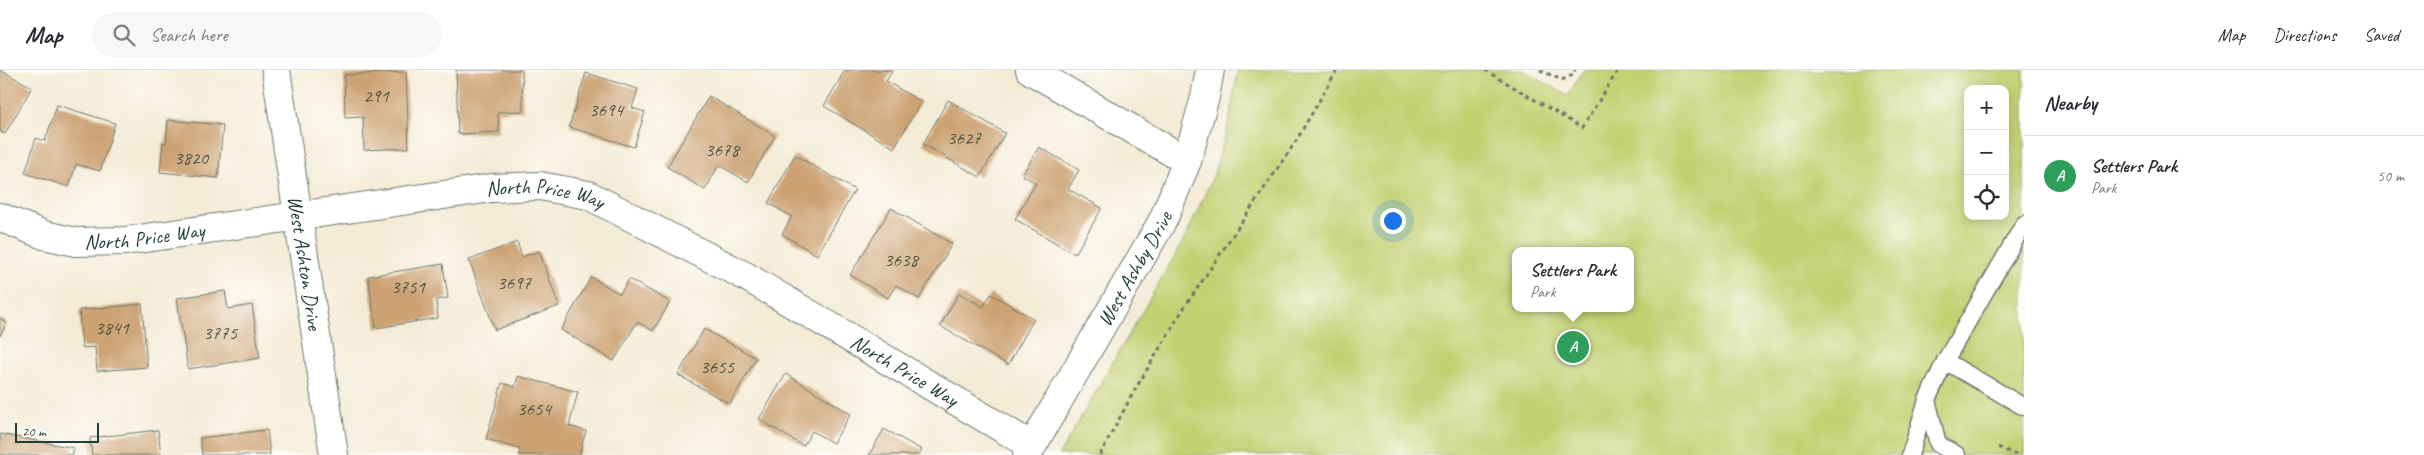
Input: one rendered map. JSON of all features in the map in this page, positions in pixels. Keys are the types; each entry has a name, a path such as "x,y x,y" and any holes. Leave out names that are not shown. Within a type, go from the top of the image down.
{"street":[{"name":"West Ashton Drive","path":"276,70 334,455"},
{"path":"1030,70 1187,161"},
{"name":"West Ashby Drive","path":"1030,451 1162,220 1187,161 1205,97 1210,70"},
{"name":"North Price Way","path":"0,217 44,235 76,242 125,241 492,188 540,186 588,195 748,277 1030,451"}],"lane":[{"path":"1910,455 1927,400 1945,361 2024,224"},
{"path":"1945,361 2024,407"},
{"path":"1927,400 1938,444 1957,455"}],"path":[{"path":"1100,455 1133,393 1182,311 1296,140 1337,70"},
{"path":"1485,70 1582,128 1618,70"},
{"path":"1540,70 1562,80 1573,75 1575,70"},
{"path":"1998,447 2016,455"}],"green space":[{"path":"1238,70 1523,70 1568,96 1583,70 2024,70 2024,455 1059,455 1185,238 1213,177 1229,122"}],"building":[{"path":"0,70 32,87 5,134 0,131"},
{"path":"456,70 522,70 523,111 498,112 499,132 458,134"},
{"path":"845,70 893,70 886,81 921,102 894,148 824,106"},
{"path":"406,72 409,148 364,150 363,117 345,118 344,75"},
{"path":"586,73 638,89 632,108 645,112 634,147 569,127"},
{"path":"709,96 775,136 748,182 719,165 705,190 667,167"},
{"path":"948,100 1005,133 980,177 923,144"},
{"path":"57,105 115,123 100,171 76,164 69,187 25,173 36,138 45,141"},
{"path":"168,120 223,125 218,178 160,172 163,142 166,143"},
{"path":"1039,147 1079,170 1068,189 1102,208 1075,254 1015,219 1036,183 1022,175"},
{"path":"795,155 855,190 817,255 782,234 792,217 768,203"},
{"path":"891,208 952,244 919,299 896,285 888,298 850,275"},
{"path":"517,242 522,257 539,251 559,306 495,330 469,260"},
{"path":"443,264 448,298 436,300 438,318 376,328 368,276"},
{"path":"591,277 620,294 629,279 670,302 653,331 637,322 614,361 561,330"},
{"path":"225,291 228,309 252,305 260,358 188,369 177,298"},
{"path":"959,293 983,307 991,294 1034,319 1008,365 940,326"},
{"path":"142,304 147,367 97,371 95,347 82,348 79,310"},
{"path":"0,318 7,323 0,336"},
{"path":"704,329 756,358 730,404 678,375"},
{"path":"786,374 851,414 833,443 812,431 803,446 759,419"},
{"path":"518,376 578,392 569,426 586,431 579,455 519,455 520,449 486,439 502,383 515,387"},
{"path":"884,429 922,450 919,455 869,455"},
{"path":"158,430 161,455 92,455 90,438"},
{"path":"267,430 270,455 202,455 200,438"},
{"path":"0,434 74,448 72,455 0,455"}],"place":[{"name":"Settlers Park","path":"1573,347"}]}
